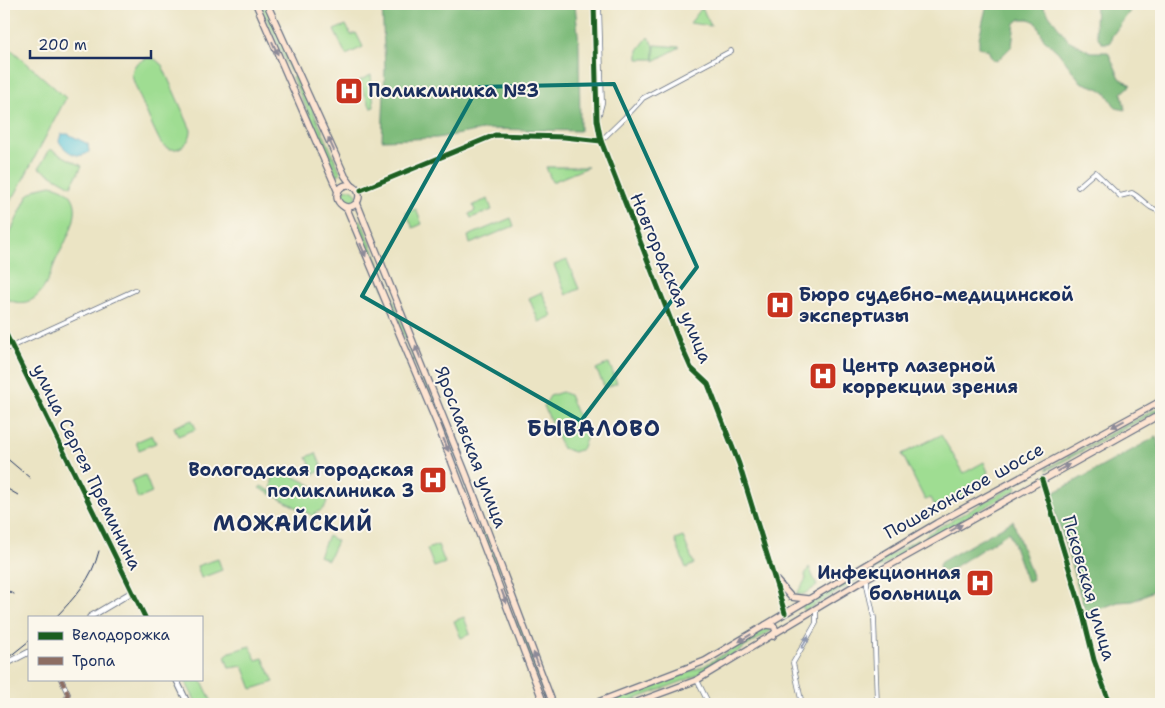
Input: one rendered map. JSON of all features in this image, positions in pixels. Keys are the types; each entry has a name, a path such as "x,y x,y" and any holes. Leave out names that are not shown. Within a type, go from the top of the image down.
{"main road":[{"path":"256,4 338,192 338,201 343,206 349,207 357,203 358,193 345,176 267,4"},
{"path":"338,192 343,187 353,187"},
{"name":"Ярославская улица","path":"357,203 426,374 553,704"},
{"name":"Ярославская улица","path":"343,206 346,209 435,417 544,704"},
{"name":"Пошехонское шоссе","path":"593,704 690,669 921,532 1161,401"},
{"name":"Пошехонское шоссе","path":"632,704 697,680 867,578 1161,414"},
{"path":"1014,480 1021,491"},
{"path":"921,532 927,544"},
{"path":"775,578 791,597 808,599"},
{"path":"802,603 800,609 802,612 810,613"},
{"path":"511,614 516,618 519,616 518,612"},
{"path":"785,613 791,625"},
{"path":"765,626 774,626 776,631 773,636"}],"street":[{"name":"Новгородская улица","path":"594,4 597,120 601,141 688,362 695,373 708,384 740,464 785,613"},
{"name":"Новгородская улица","path":"597,120 602,108 598,4"},
{"path":"361,190 495,135 564,137 601,141 635,109 643,98 730,51"},
{"path":"1078,187 1095,172 1120,196 1132,193 1141,198 1153,210 1161,211"},
{"path":"4,350 135,290"},
{"name":"улица Сергея Преминина","path":"4,330 144,616"},
{"name":"Псковская улица","path":"1042,480 1082,610 1094,660 1110,704"},
{"path":"867,578 874,618 877,704"},
{"path":"92,616 132,592"},
{"path":"802,704 793,663 816,623 816,609"},
{"path":"4,666 28,653"},
{"path":"61,680 68,694 64,704"},
{"path":"176,680 188,704"},
{"path":"697,680 709,704"}],"highlighted area":[{"path":"614,84 697,267 581,421 362,296 478,87"}],"green space":[{"path":"259,4 265,4 294,69 290,71"},
{"path":"382,4 575,4 579,44 580,131 488,129 437,138 382,140 385,68"},
{"path":"987,4 1041,4 1068,40 1091,52 1108,52 1120,78 1131,85 1122,93 1125,110 1116,108 1107,94 1100,89 1081,82 1058,52 1044,39 1036,22 1029,19 1020,19 1015,23 1012,46 997,61 992,59 988,50 979,47 979,38"},
{"path":"1096,4 1135,4 1112,36 1110,43 1102,43 1097,34 1095,24"},
{"path":"702,8 711,26 690,23"},
{"path":"346,25 351,35 356,33 363,47 346,55 334,30"},
{"path":"648,37 654,45 654,59 638,59 638,50"},
{"path":"4,43 66,98 15,195 6,205 4,204"},
{"path":"655,45 680,47 654,61"},
{"path":"147,58 155,59 162,65 191,130 185,144 176,149 166,147 161,143 132,75 136,64"},
{"path":"297,75 341,173 337,175 292,77"},
{"path":"371,75 374,107 371,108 359,81"},
{"path":"50,149 82,166 71,186 39,168"},
{"path":"546,167 588,167 552,182"},
{"path":"51,185 64,190 72,197 75,206 71,228 40,294 32,300 20,303 12,301 4,297 4,246 28,195 38,188"},
{"path":"349,189 355,191 357,197 355,203 349,205 343,203 341,197 343,191"},
{"path":"488,199 492,210 471,218 469,214 475,211 473,205"},
{"path":"416,209 422,224 413,228 406,213"},
{"path":"511,218 514,226 470,244 468,236"},
{"path":"361,220 431,392 428,393 355,222"},
{"path":"567,260 579,289 566,295 554,265"},
{"path":"542,292 552,316 539,322 529,298"},
{"path":"609,363 617,383 605,388 596,369"},
{"path":"562,392 569,395 587,437 582,449 574,452 562,448 544,406 550,396"},
{"path":"433,395 466,477 463,479 430,396"},
{"path":"1161,406 1161,409 1047,470 1047,468"},
{"path":"192,420 196,429 178,436 174,427"},
{"path":"152,435 156,443 139,450 136,442"},
{"path":"941,435 964,473 984,462 988,472 974,489 937,510 931,498 925,500 902,454"},
{"path":"1156,437 1161,452 1161,587 1133,601 1118,602 1086,614 1050,495"},
{"path":"316,453 323,470 314,474 307,457"},
{"path":"285,472 325,492 327,500 325,506 314,513 321,517 319,519 259,488 261,486 274,493 272,489 273,479 277,474"},
{"path":"145,475 152,493 138,499 131,481"},
{"path":"467,481 500,571 497,572 464,482"},
{"path":"1014,486 1017,487 1016,490 929,538 926,537 927,534"},
{"path":"1013,521 1033,579 1027,582 1009,532 947,572 940,570 939,565 941,562"},
{"path":"328,536 337,541 328,560 319,556"},
{"path":"683,537 694,564 686,568 675,540"},
{"path":"917,540 920,541 919,544 805,611 802,606"},
{"path":"438,545 445,563 434,567 427,549"},
{"path":"218,559 222,570 201,578 197,566"},
{"path":"809,567 817,586 804,594 796,595 806,579 805,575"},
{"path":"464,617 470,634 461,638 454,621"},
{"path":"519,620 552,704 547,704 516,621"},
{"path":"769,627 771,631 706,671 622,704 606,704 704,666"},
{"path":"250,646 256,660 263,658 274,682 252,689 243,666 229,668 225,656 230,652"},
{"path":"185,680 201,680 213,704 197,704"}],"water":[{"path":"61,134 68,134 88,144 89,152 81,155 72,154 59,141"}],"railway":[{"path":"4,456 30,478"},
{"path":"4,487 18,495"},
{"path":"57,616 76,595 87,579 99,551"},
{"path":"4,589 14,594"},
{"path":"4,661 28,642"}],"marked path":[{"path":"61,680 68,694 64,704"}],"cycle path":[{"path":"594,4 597,120 601,141 679,341 691,368 708,384 739,464 785,613"},
{"path":"361,190 495,135 564,137 601,141"},
{"path":"4,330 145,616"},
{"path":"1042,480 1082,611 1094,660 1110,704"}],"place":[{"name":"Поликлиника №3","path":"349,91"},
{"name":"Бюро судебно-медицинской экспертизы","path":"780,305"},
{"name":"Центр лазерной коррекции зрения","path":"823,376"},
{"name":"Вологодская городская поликлиника 3","path":"433,480"},
{"name":"Инфекционная больница","path":"980,583"}],"district":[{"name":"БЫВАЛОВО","path":"594,428"},
{"name":"МОЖАЙСКИЙ","path":"293,523"}]}
